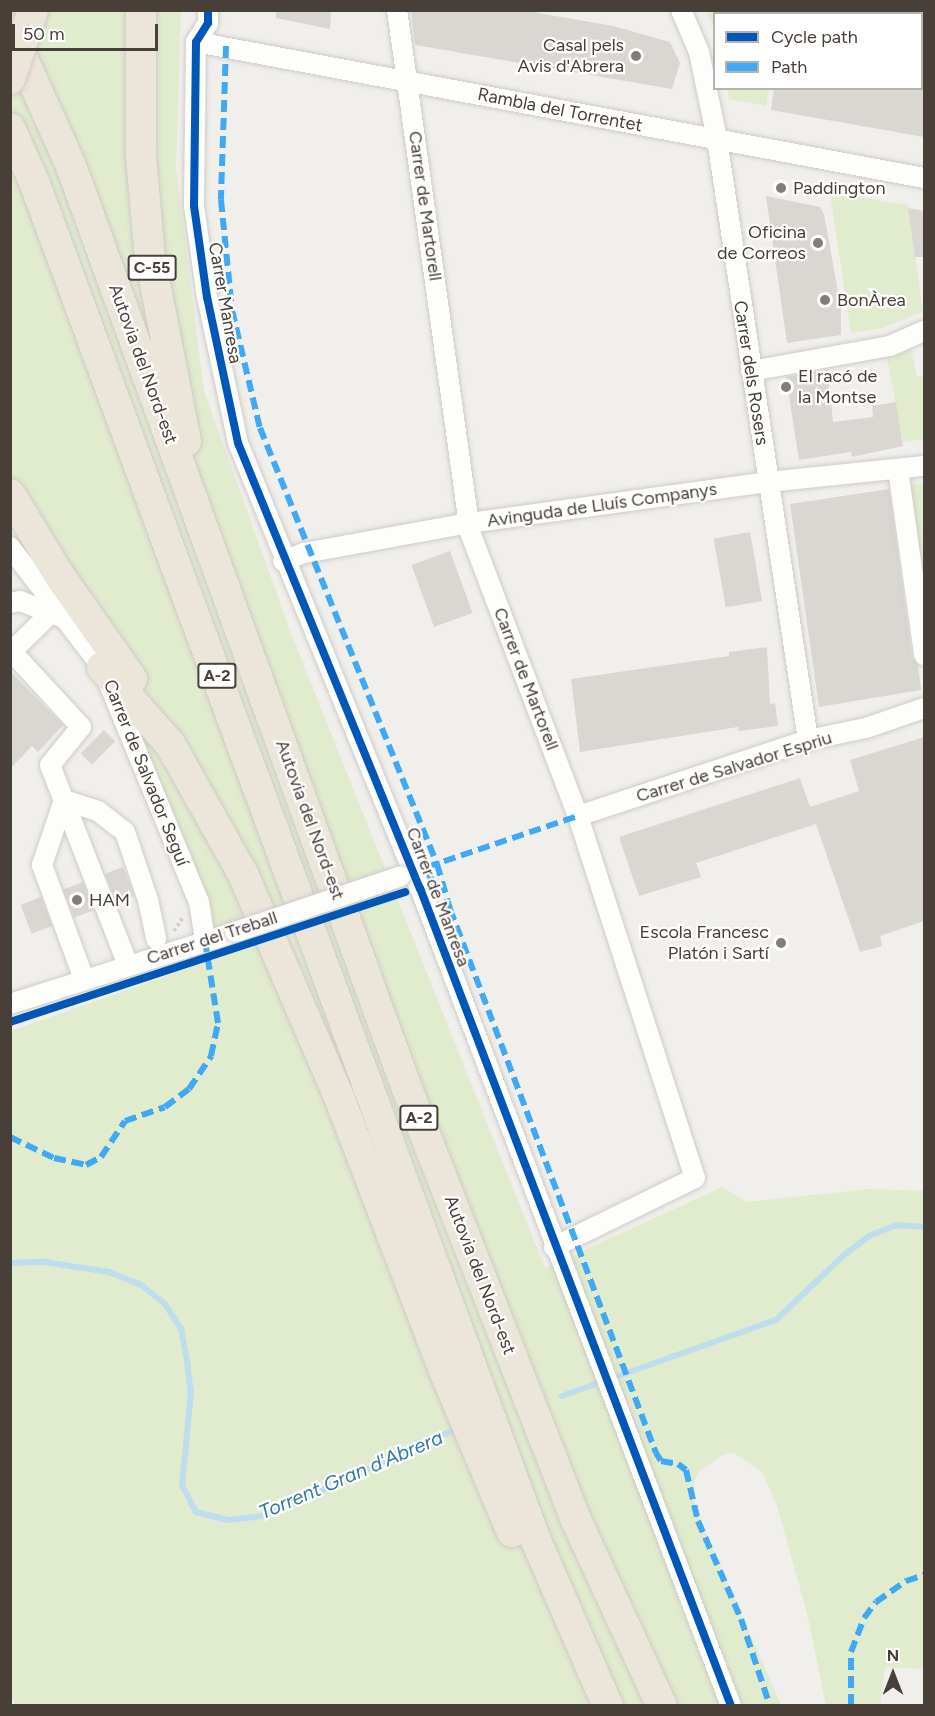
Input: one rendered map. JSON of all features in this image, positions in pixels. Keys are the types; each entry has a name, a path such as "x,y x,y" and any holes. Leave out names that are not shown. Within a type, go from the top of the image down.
{"highway":[{"path":"10,79 33,10"},
{"name":"C-55","path":"141,10 141,156 150,258 200,521"},
{"name":"Autovia del Nord-est","path":"10,30 70,166 450,1198 594,1564 662,1706"},
{"name":"Autovia del Nord-est","path":"10,128 35,184 534,1536 608,1706"},
{"path":"10,494 59,575 149,703 243,874 339,1097 443,1368 515,1540 549,1603 590,1666"},
{"path":"102,667 170,744"}],"street":[{"path":"196,42 208,23 208,10"},
{"name":"Carrer de Martorell","path":"397,10 469,523 578,816 694,1178 554,1247"},
{"name":"Carrer dels Rosers","path":"681,10 699,52 717,139 808,740"},
{"name":"Rambla del Torrentet","path":"196,42 924,178"},
{"name":"Carrer Manresa","path":"196,42 194,206 207,297 237,443 283,561"},
{"path":"751,371 890,346 924,331"},
{"name":"Avinguda de Lluís Companys","path":"283,561 304,553 469,523 768,482 924,466"},
{"path":"898,469 924,655"},
{"name":"Carrer de Salvador Seguí","path":"10,548 56,615 102,667 199,902 205,941"},
{"name":"Carrer de Manresa","path":"283,561 554,1247 731,1706"},
{"name":"Carrer de Salvador Seguí","path":"10,603 21,601 56,615"},
{"path":"56,615 11,653 81,727 50,765 128,965"},
{"name":"Carrer de Salvador Espriu","path":"578,816 808,740 866,728 924,708"},
{"path":"64,800 98,811 125,832 140,871 156,939"},
{"path":"64,800 42,865 84,979"},
{"name":"Carrer del Treball","path":"10,1004 407,874"}],"green space":[{"path":"877,10 879,12 713,12 713,26 706,11"},
{"path":"11,11 181,11 176,168 204,391 291,633 545,1268 722,1187 747,1202 869,1189 924,1191 924,1669 885,1667 880,1705 826,1705 807,1613 777,1506 763,1473 734,1453 722,1455 700,1471 694,1481 695,1507 781,1705 16,1706 11,1697 11,1031 223,956 123,698 100,649 11,526"},
{"path":"728,90 769,90 766,106 729,99"},
{"path":"830,193 908,205 923,312 883,328 851,333"},
{"path":"911,349 917,377 924,374 924,439 903,442 887,358"},
{"path":"924,483 924,604 910,485"}],"building":[{"path":"276,10 331,10 330,29 276,18"},
{"path":"411,10 521,10 613,26 670,42 680,63 672,89 415,45"},
{"path":"924,88 924,137 771,110 774,90 923,90"},
{"path":"766,196 820,207 824,214 841,308 841,335 787,343"},
{"path":"908,208 924,211 924,257 915,257"},
{"path":"828,369 833,422 873,417 872,406 896,402 903,446 852,457 851,452 799,460 786,377"},
{"path":"889,489 912,657 918,665 921,690 819,707 790,504"},
{"path":"750,532 762,601 726,607 714,538"},
{"path":"450,551 473,613 434,627 411,565"},
{"path":"767,647 770,704 775,703 778,726 739,731 738,727 580,752 571,679 729,656 729,652"},
{"path":"10,671 63,725 38,752 32,746 10,769"},
{"path":"104,730 115,741 92,765 81,753"},
{"path":"924,737 924,921 880,936 882,946 860,952 816,824 696,863 701,877 639,896 619,837 800,778 810,807 859,791 850,760"},
{"path":"123,867 134,896 116,903 105,874"},
{"path":"83,882 94,910 74,918 63,890"},
{"path":"41,897 52,926 32,934 20,905"}],"waterway":[{"name":"Torrent Gran d'Abrera","path":"562,1396 776,1320 844,1255 869,1236 896,1225 924,1227"},
{"name":"Torrent Gran d'Abrera","path":"10,1263 44,1262 109,1272 141,1285 165,1304 181,1329 187,1361 191,1392 182,1485 196,1512 229,1520 262,1516 355,1476 417,1443 456,1430"}],"marked path":[{"path":"226,46 221,200 232,310 260,428 437,864 450,909 656,1453 661,1461 678,1464 686,1470 698,1521 741,1619 770,1706"},
{"path":"433,884 427,867 578,816"},
{"path":"10,1137 54,1158 86,1165 101,1157 125,1121 165,1107 189,1089 211,1056 218,1023 205,941"},
{"path":"851,1706 851,1652 864,1618 876,1602 906,1581 924,1575"}],"cycle path":[{"path":"208,10 208,23 196,42 194,206 207,297 238,443 420,888 731,1706"},
{"path":"10,1022 405,892"}],"place":[{"name":"Casal pels Avis d'Abrera","path":"636,56"},
{"name":"Paddington","path":"781,188"},
{"name":"Oficina de Correos","path":"818,243"},
{"name":"BonÀrea","path":"825,300"},
{"name":"El racó de la Montse","path":"786,387"},
{"name":"HAM","path":"77,900"},
{"name":"Escola Francesc Platón i Sartí","path":"781,943"}]}
